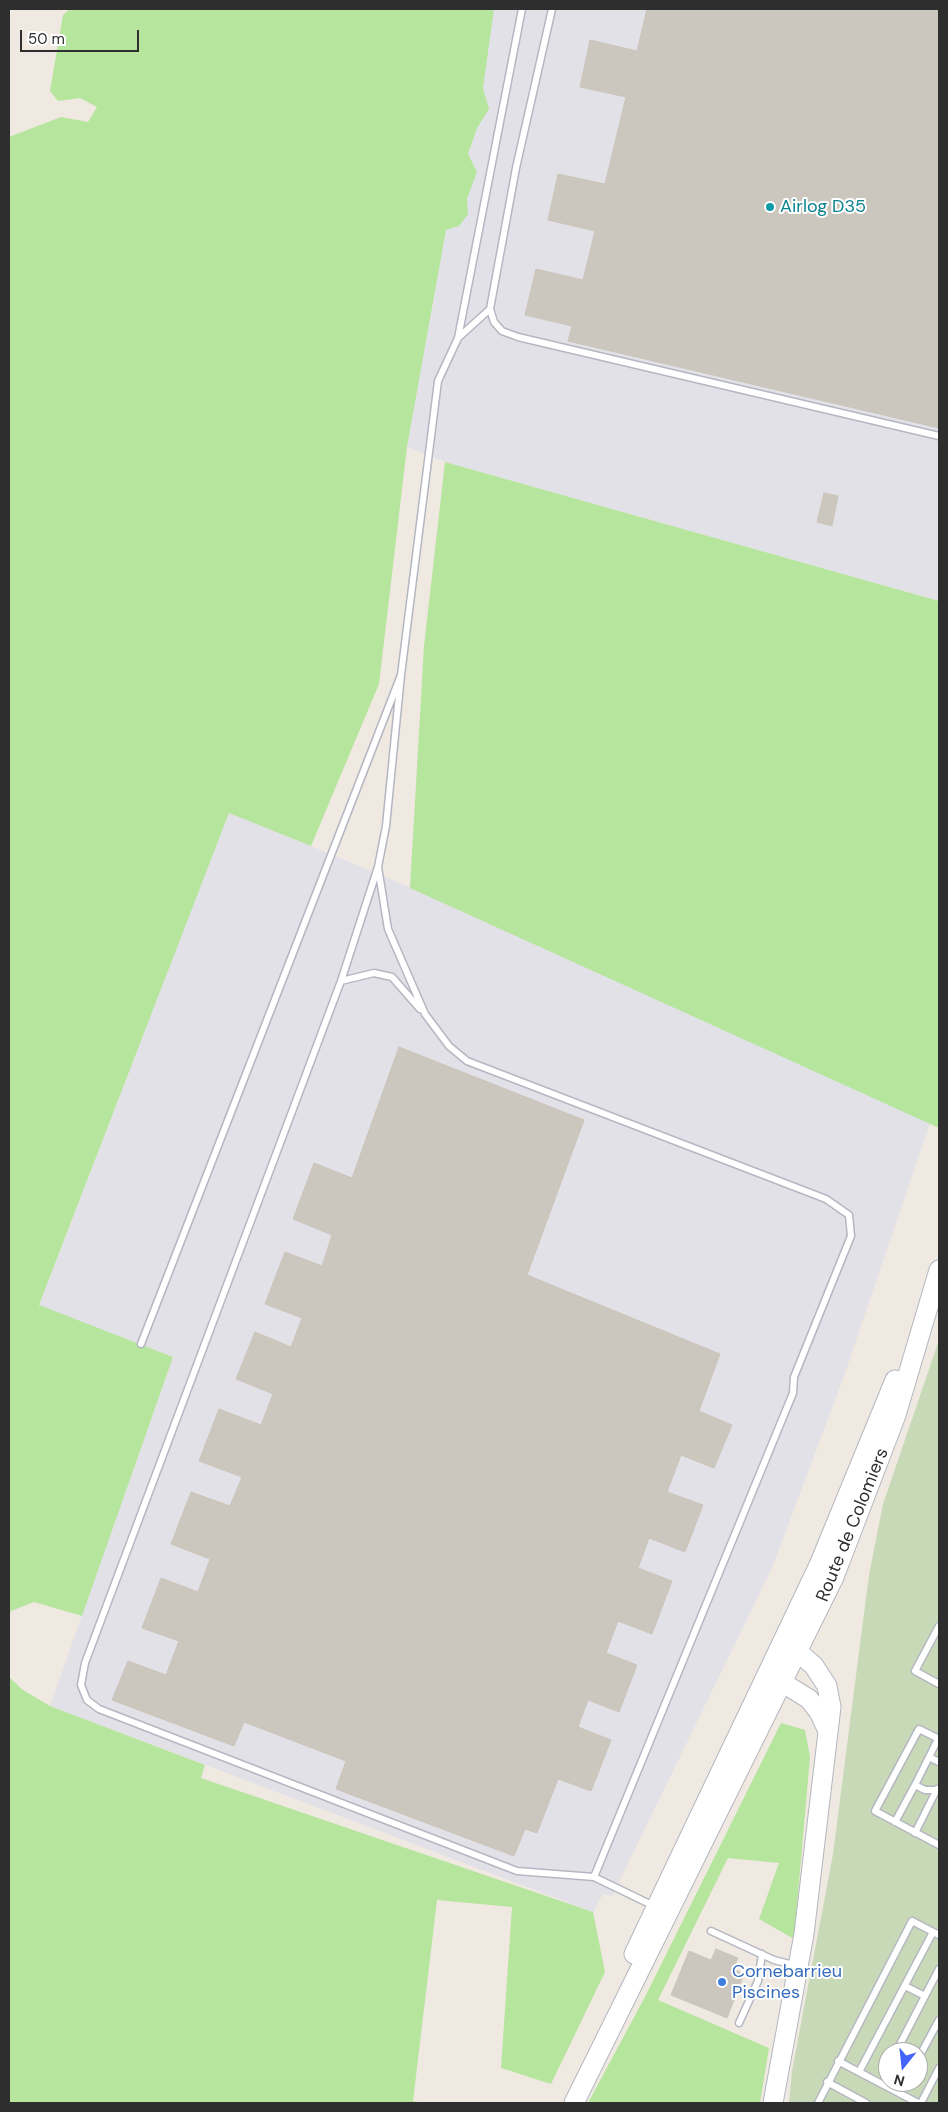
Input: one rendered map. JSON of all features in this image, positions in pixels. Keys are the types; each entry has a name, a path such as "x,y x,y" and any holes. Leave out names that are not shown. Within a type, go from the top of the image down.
{"main road":[{"name":"Route de Colomiers","path":"563,2103 656,1907 789,1656 834,1576 896,1415 926,1308 939,1270"},
{"path":"574,2103 783,1683 789,1656 814,1666 827,1686 831,1707 804,1934 773,2103"},
{"path":"783,1683 809,1699 819,1712 828,1731"}],"lane":[{"path":"522,9 458,338 438,381 401,675 386,826 378,867 341,981 85,1663 81,1685 87,1700 99,1709 517,1872 594,1877 656,1907"},
{"path":"552,9 516,168 490,309 494,322 502,331 518,337 939,436"},
{"path":"458,338 490,309"},
{"path":"141,1344 401,675"},
{"path":"378,867 388,929 424,1014"},
{"path":"341,981 374,973 392,977 449,1046 467,1061 826,1199 849,1215 850,1236 794,1378 792,1393 594,1877"},
{"path":"938,1680 915,1671 939,1626"},
{"path":"894,1822 939,1739 919,1729 875,1811 894,1822 915,1833 938,1843"},
{"path":"929,1757 939,1762"},
{"path":"915,1785 925,1790 938,1789"},
{"path":"915,1833 938,1789"},
{"path":"818,2103 827,2082 912,1921 936,1933 904,1986 859,2072"},
{"path":"711,1931 762,1954 798,1966"},
{"path":"739,2023 758,1981 762,1954"},
{"path":"901,2042 939,1969"},
{"path":"904,1986 925,1996"},
{"path":"927,2042 939,2020"},
{"path":"838,2061 878,2080"},
{"path":"902,2092 919,2103 939,2068"},
{"path":"827,2082 866,2103"}],"shaded area":[{"path":"485,9 939,9 939,601 445,462 407,447"},
{"path":"229,812 393,880 930,1123 844,1376 772,1568 612,1896 603,1894 593,1912 50,1706 173,1357 39,1306"}],"green space":[{"path":"70,9 494,9 483,88 489,109 477,128 468,154 477,172 467,199 468,214 459,226 446,230 407,447 379,684 311,846 229,813 39,1305 173,1357 82,1616 34,1602 11,1611 9,1615 9,137 61,117 88,122 97,107 80,98 58,101 50,91 63,15"},
{"path":"445,462 939,601 939,1128 410,888 424,646"},
{"path":"939,1340 939,2103 789,2103 792,2071 833,1854 869,1575 883,1504"},
{"path":"9,1677 23,1690 50,1706 205,1765 201,1778 593,1912 605,1972 551,2084 501,2068 512,1907 437,1900 413,2101 423,2103 9,2103"},
{"path":"781,1723 805,1730 810,1757 794,1939 759,1919 779,1863 728,1858 658,2000 769,2048 760,2103 588,2103 646,1995"}],"building":[{"name":"Airlog D35","path":"647,9 939,9 939,428 568,341 572,326 525,315 536,269 583,280 595,231 548,220 558,174 605,184 626,97 580,87 590,40 637,51"},
{"path":"824,493 838,496 832,526 817,522"},
{"path":"399,1047 584,1120 527,1275 720,1354 699,1411 732,1425 714,1468 681,1455 667,1492 703,1505 685,1552 649,1538 638,1568 672,1581 652,1634 618,1621 606,1653 637,1665 619,1712 588,1700 578,1727 611,1740 591,1791 558,1779 537,1833 525,1829 514,1856 336,1789 346,1761 244,1722 234,1746 112,1700 128,1661 166,1675 179,1641 142,1628 161,1578 198,1592 210,1559 171,1544 191,1492 230,1506 242,1477 199,1461 219,1409 261,1425 273,1394 236,1379 255,1332 291,1347 302,1318 265,1304 285,1252 322,1266 332,1235 293,1219 314,1163 352,1178"},
{"path":"716,1949 738,1958 733,1969 744,1974 727,2018 671,1995 689,1951 711,1960"}],"place":[{"name":"Airlog D35","path":"770,207"},
{"name":"Cornebarrieu Piscines","path":"722,1982"}]}
